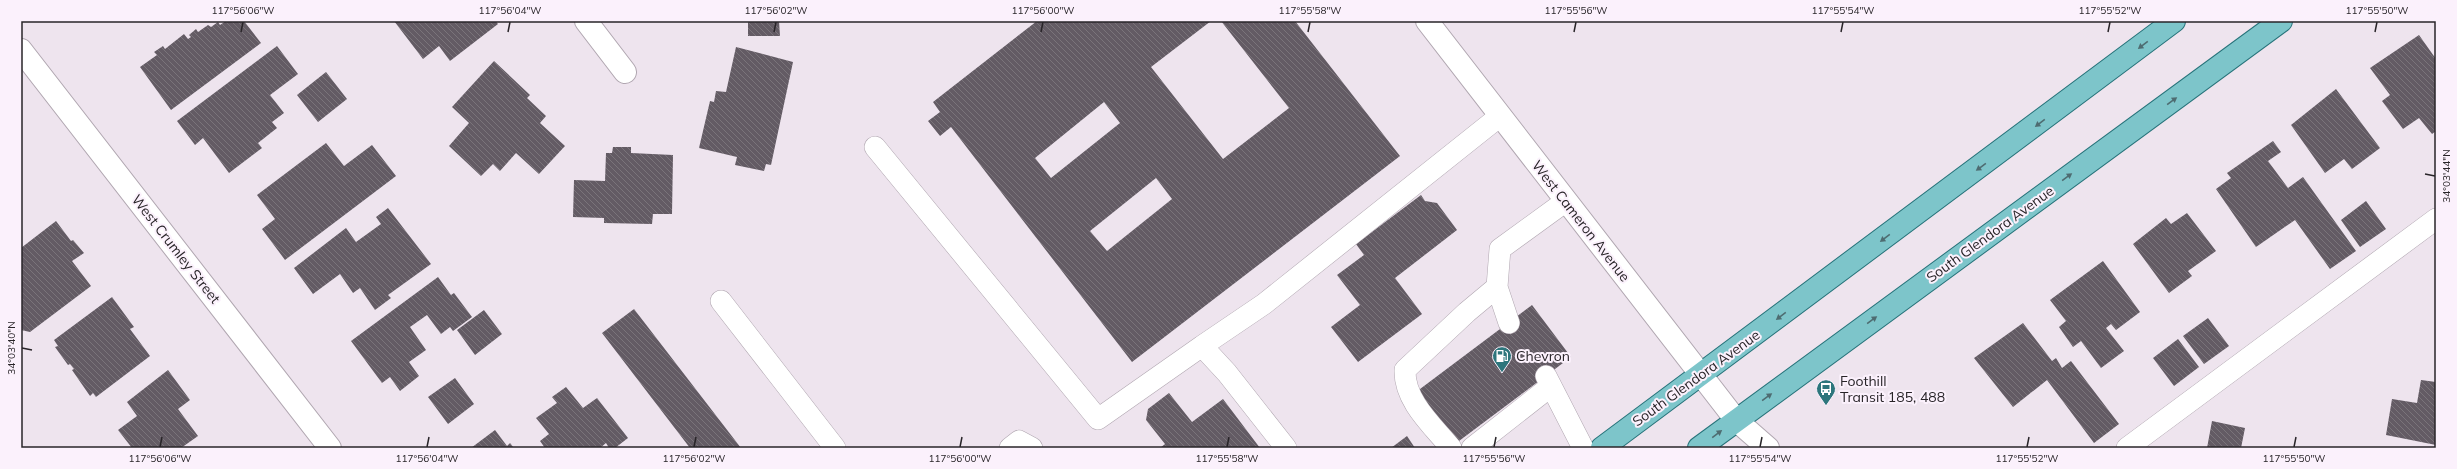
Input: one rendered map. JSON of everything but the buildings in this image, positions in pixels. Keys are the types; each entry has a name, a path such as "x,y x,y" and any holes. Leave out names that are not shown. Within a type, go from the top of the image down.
{"main road":[{"name":"South Glendora Avenue","path":"1602,448 2174,21"},
{"name":"South Glendora Avenue","path":"1699,448 2281,21"}],"street":[{"path":"586,21 625,72"},
{"name":"West Cameron Avenue","path":"1427,21 1736,420 1768,448"},
{"name":"West Crumley Street","path":"21,50 330,448"}],"lane":[{"path":"875,147 1098,419 1264,304 1500,116"},
{"path":"1509,323 1497,287 1500,249 1566,201"},
{"path":"2127,448 2436,219"},
{"path":"1451,448 1412,400 1404,381 1405,370 1467,312 1497,287"},
{"path":"722,301 835,448"},
{"path":"1202,346 1226,372 1286,448"},
{"path":"1472,448 1549,381 1583,448"},
{"path":"1010,448 1019,441 1032,448"}],"place":[{"name":"Chevron","path":"1502,373"},
{"name":"Foothill Transit 185, 488","path":"1826,406"}]}
